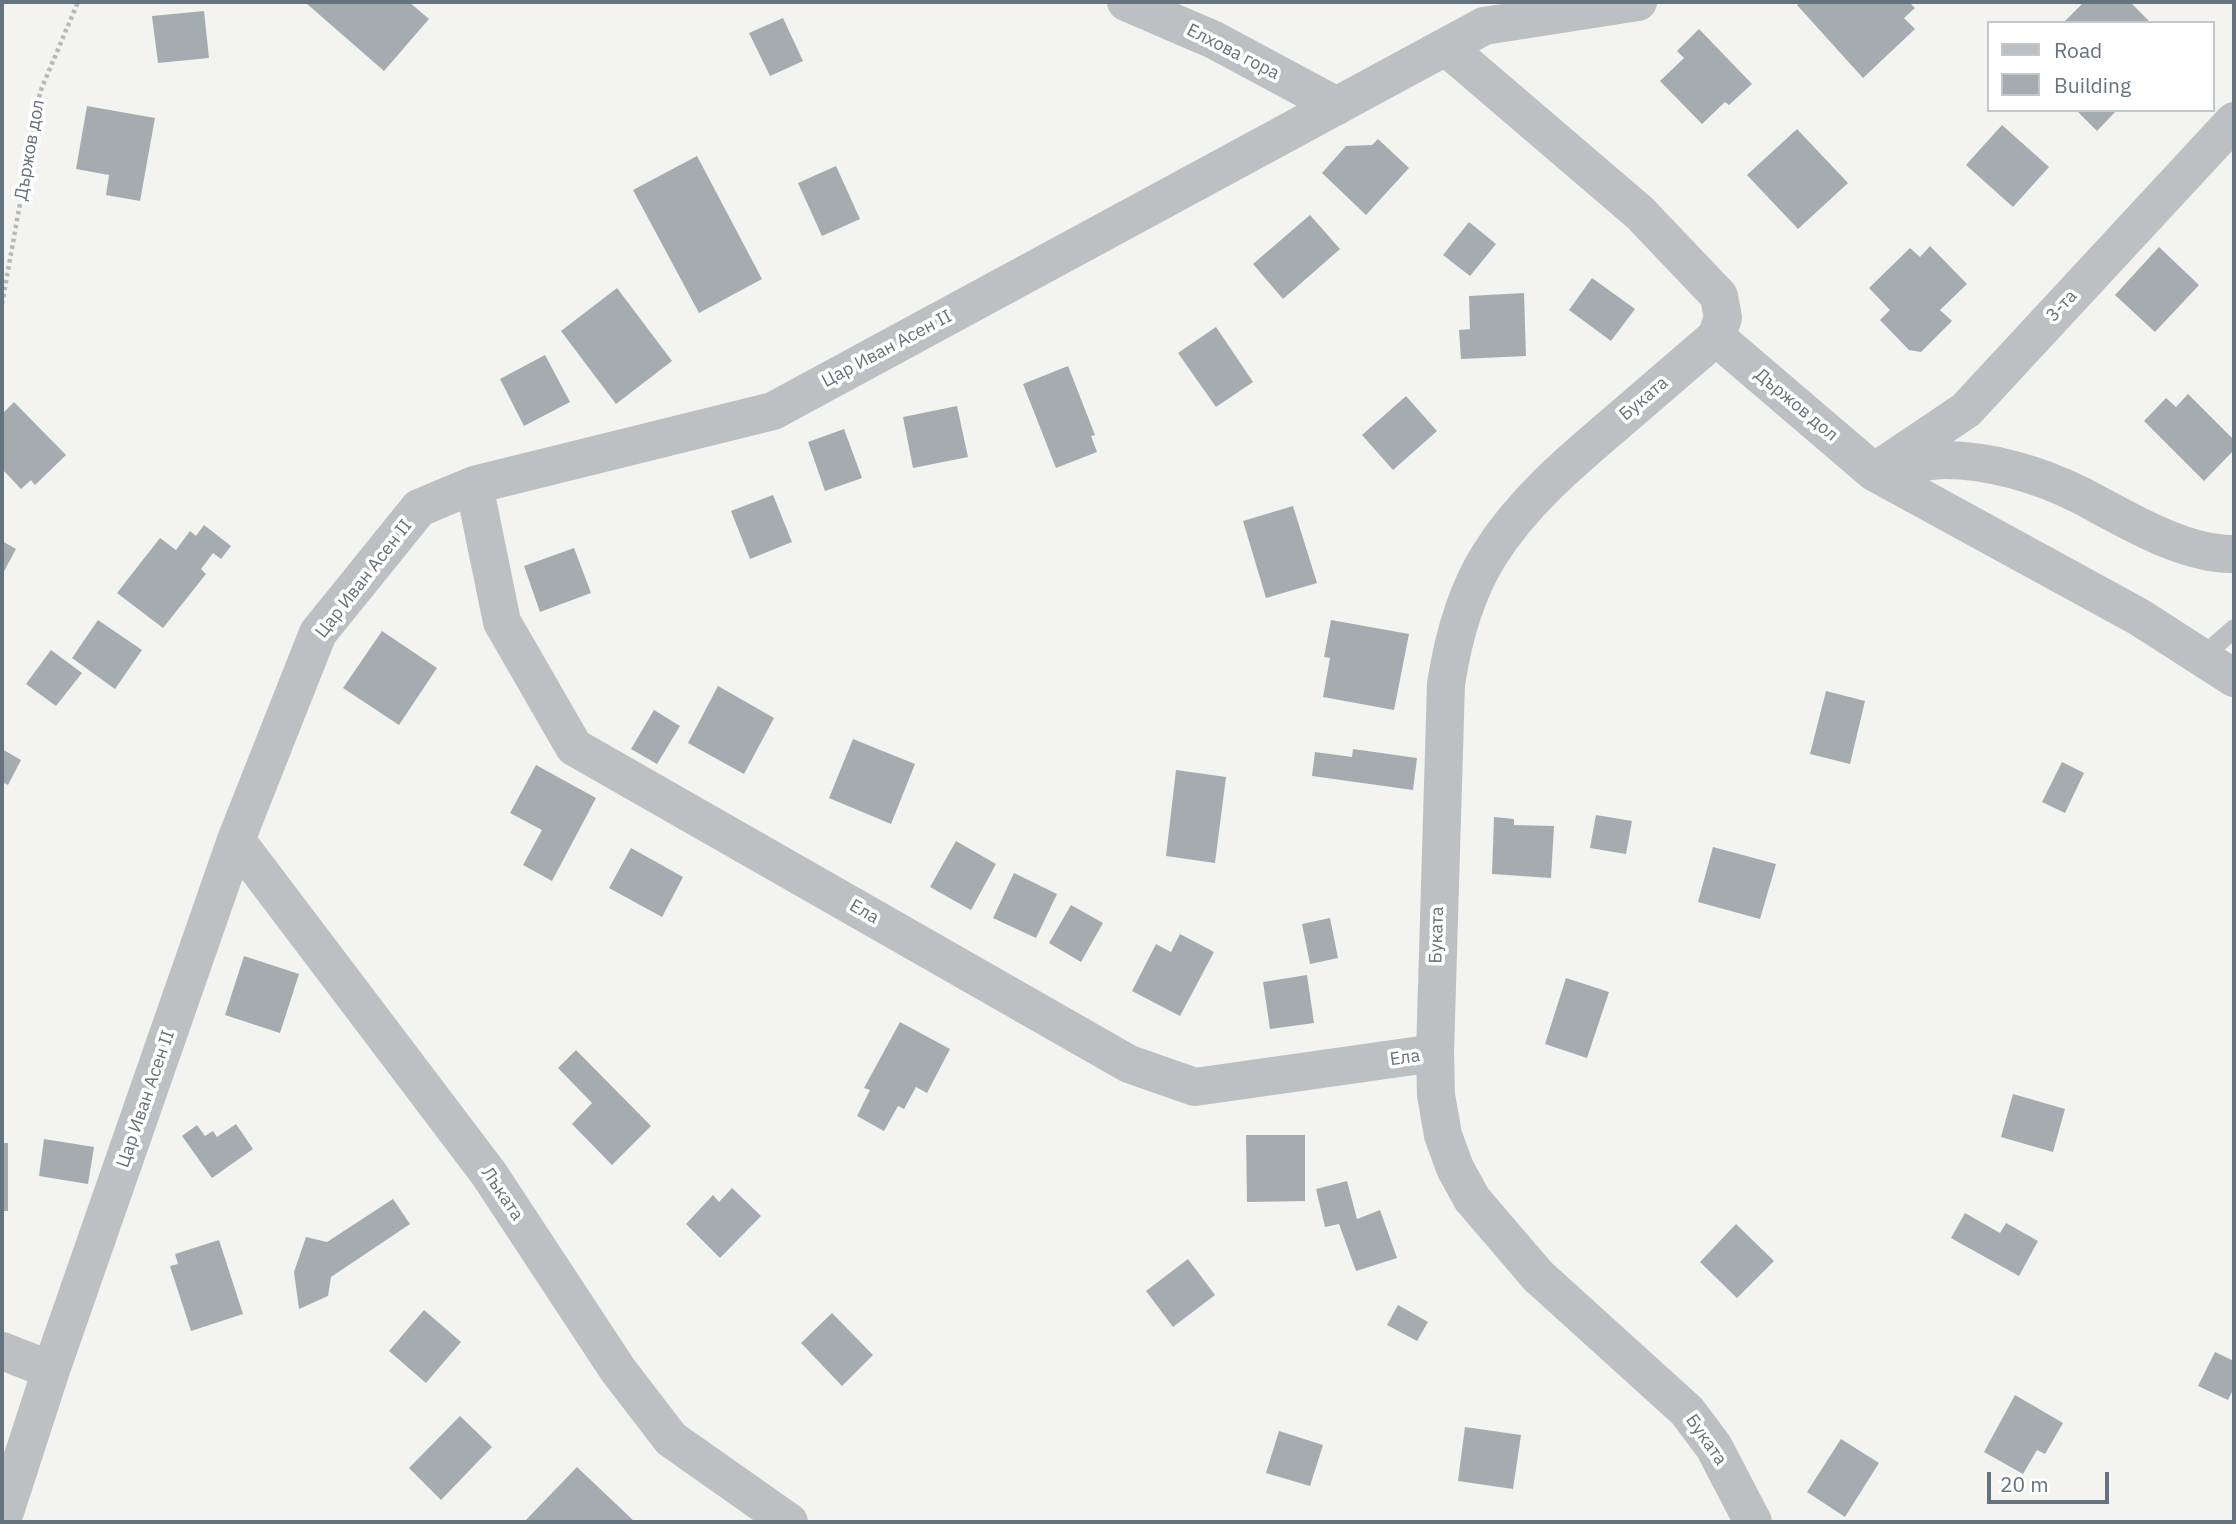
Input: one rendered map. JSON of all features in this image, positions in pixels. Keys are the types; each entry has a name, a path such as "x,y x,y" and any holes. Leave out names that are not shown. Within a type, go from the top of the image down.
{"street":[{"name":"Елхова гора","path":"1126,2 1214,40 1337,106"},
{"name":"Цар Иван Асен II","path":"2,1521 51,1370 236,840 318,633 419,508 474,485 773,411 1484,26 1638,2"},
{"path":"1446,47 1640,213 1719,296 1723,318 1716,337"},
{"name":"3-та","path":"1874,472 1966,410 2234,121"},
{"name":"Държов дол","path":"1716,337 1874,472 2139,617 2234,678"},
{"name":"Буката","path":"1716,337 1557,473 1520,514 1489,555 1464,608 1452,645 1446,684 1436,1095 1443,1135 1455,1168 1472,1199 1538,1276 1687,1411 1714,1447 1753,1522"},
{"path":"1874,472 1945,460 1988,465 2038,477 2133,524 2189,546 2234,554"},
{"name":"Ела","path":"474,485 502,622 574,747 1129,1064 1195,1087 1435,1054"},
{"name":"Лъката","path":"236,840 489,1174 618,1370 671,1439 789,1522"},
{"path":"2,1351 51,1370"}],"lane":[{"path":"2202,657 2234,629"}],"path":[{"name":"Държов дол","path":"2,304 40,92 78,2"}],"building":[{"path":"409,2 429,19 384,71 306,3"},
{"path":"1800,2 1909,2 1915,8 1904,18 1915,29 1863,78 1797,5"},
{"path":"2084,2 2130,2 2149,21 2065,21"},
{"path":"204,11 209,58 158,63 152,16"},
{"path":"783,18 803,61 770,76 749,33"},
{"path":"1699,29 1752,84 1729,105 1725,102 1702,124 1660,81 1684,58 1677,51"},
{"path":"87,106 155,118 140,201 106,195 109,175 76,169"},
{"path":"2078,112 2115,112 2097,131"},
{"path":"2002,125 2049,167 2013,207 1966,165"},
{"path":"1797,129 1848,183 1798,229 1747,175"},
{"path":"1378,139 1409,168 1366,215 1322,173 1346,146 1372,145"},
{"path":"697,156 762,279 699,313 633,190"},
{"path":"836,166 860,219 822,236 798,183"},
{"path":"1310,215 1340,249 1283,299 1253,264"},
{"path":"1469,222 1496,244 1470,276 1443,255"},
{"path":"1930,246 1967,284 1940,310 1952,321 1921,352 1909,350 1880,320 1890,310 1869,288 1910,248 1920,257"},
{"path":"2159,247 2199,285 2155,332 2115,295"},
{"path":"1592,278 1635,309 1611,341 1569,310"},
{"path":"617,288 672,361 616,404 561,331"},
{"path":"1524,293 1526,356 1461,359 1459,330 1470,329 1469,296"},
{"path":"1216,327 1253,382 1216,407 1178,353"},
{"path":"545,355 570,402 524,426 500,379"},
{"path":"1068,366 1095,435 1091,436 1097,452 1056,468 1023,384"},
{"path":"2188,394 2234,440 2234,450 2204,481 2144,421 2166,398 2176,407"},
{"path":"1406,396 1437,431 1393,470 1362,435"},
{"path":"14,402 66,455 35,485 31,480 21,489 2,469 2,414"},
{"path":"957,406 968,457 913,468 903,417"},
{"path":"844,429 862,478 825,491 808,442"},
{"path":"773,495 792,542 750,559 731,511"},
{"path":"1293,506 1317,583 1266,598 1243,521"},
{"path":"204,525 231,546 221,559 213,553 201,569 206,574 163,628 117,593 160,538 176,550 190,531 196,536"},
{"path":"2,541 16,549 2,575"},
{"path":"574,548 591,593 540,612 524,566"},
{"path":"98,620 142,650 115,689 72,658"},
{"path":"1331,620 1409,634 1394,710 1323,697 1330,658 1324,657"},
{"path":"382,631 437,668 399,725 343,688"},
{"path":"51,650 82,673 56,706 26,684"},
{"path":"718,686 774,718 744,774 688,743"},
{"path":"1826,691 1865,701 1850,764 1810,754"},
{"path":"654,710 680,726 657,764 631,749"},
{"path":"853,739 915,764 891,824 829,798"},
{"path":"2,749 21,760 8,785 2,782"},
{"path":"1353,749 1417,758 1413,790 1312,776 1315,752 1352,757"},
{"path":"2062,762 2084,773 2065,813 2042,802"},
{"path":"536,765 596,798 552,881 523,865 542,830 510,813"},
{"path":"1176,770 1226,777 1215,863 1166,856"},
{"path":"1596,815 1632,821 1626,854 1590,848"},
{"path":"1494,817 1514,819 1514,825 1554,826 1551,878 1492,874"},
{"path":"956,841 996,864 971,910 930,887"},
{"path":"1713,847 1776,864 1760,919 1698,902"},
{"path":"631,848 683,877 662,917 609,888"},
{"path":"1014,873 1057,894 1036,938 993,918"},
{"path":"1071,905 1103,923 1081,962 1049,943"},
{"path":"1330,918 1338,958 1310,964 1302,924"},
{"path":"1180,934 1214,952 1180,1016 1132,991 1156,944 1171,952"},
{"path":"244,956 299,974 280,1033 225,1015"},
{"path":"1307,975 1314,1023 1270,1029 1263,982"},
{"path":"1566,978 1609,992 1587,1058 1545,1044"},
{"path":"900,1022 950,1049 927,1093 916,1087 904,1109 898,1106 884,1131 857,1116 870,1090 864,1088"},
{"path":"576,1050 651,1126 612,1165 572,1124 592,1103 558,1068"},
{"path":"2013,1094 2065,1109 2053,1152 2001,1137"},
{"path":"236,1124 253,1149 212,1178 182,1136 197,1125 205,1136 213,1131 217,1137"},
{"path":"1246,1135 1305,1135 1305,1201 1247,1202"},
{"path":"44,1139 94,1147 88,1184 39,1176"},
{"path":"2,1143 8,1143 8,1211 2,1211"},
{"path":"1347,1181 1357,1219 1380,1210 1397,1258 1356,1271 1339,1224 1325,1227 1316,1189"},
{"path":"732,1188 761,1216 720,1258 686,1224 713,1195 719,1202"},
{"path":"393,1199 410,1224 331,1277 328,1296 299,1309 294,1272 306,1237 327,1242"},
{"path":"1965,1213 2000,1233 2006,1223 2038,1241 2019,1276 1951,1238"},
{"path":"1736,1224 1774,1261 1737,1298 1700,1262"},
{"path":"219,1240 243,1314 191,1331 170,1266 178,1264 175,1254"},
{"path":"1188,1259 1215,1295 1173,1327 1146,1291"},
{"path":"1398,1305 1428,1322 1417,1341 1387,1325"},
{"path":"424,1310 461,1342 426,1383 389,1351"},
{"path":"832,1313 873,1355 842,1386 801,1343"},
{"path":"2215,1352 2234,1361 2234,1388 2228,1400 2198,1386"},
{"path":"2015,1395 2063,1423 2045,1454 2037,1450 2023,1474 1984,1452"},
{"path":"460,1416 492,1447 441,1500 409,1468"},
{"path":"1465,1427 1521,1435 1513,1489 1458,1481"},
{"path":"1279,1431 1323,1445 1310,1486 1266,1473"},
{"path":"1841,1439 1879,1463 1845,1517 1807,1492"},
{"path":"577,1467 635,1522 524,1522"}]}
